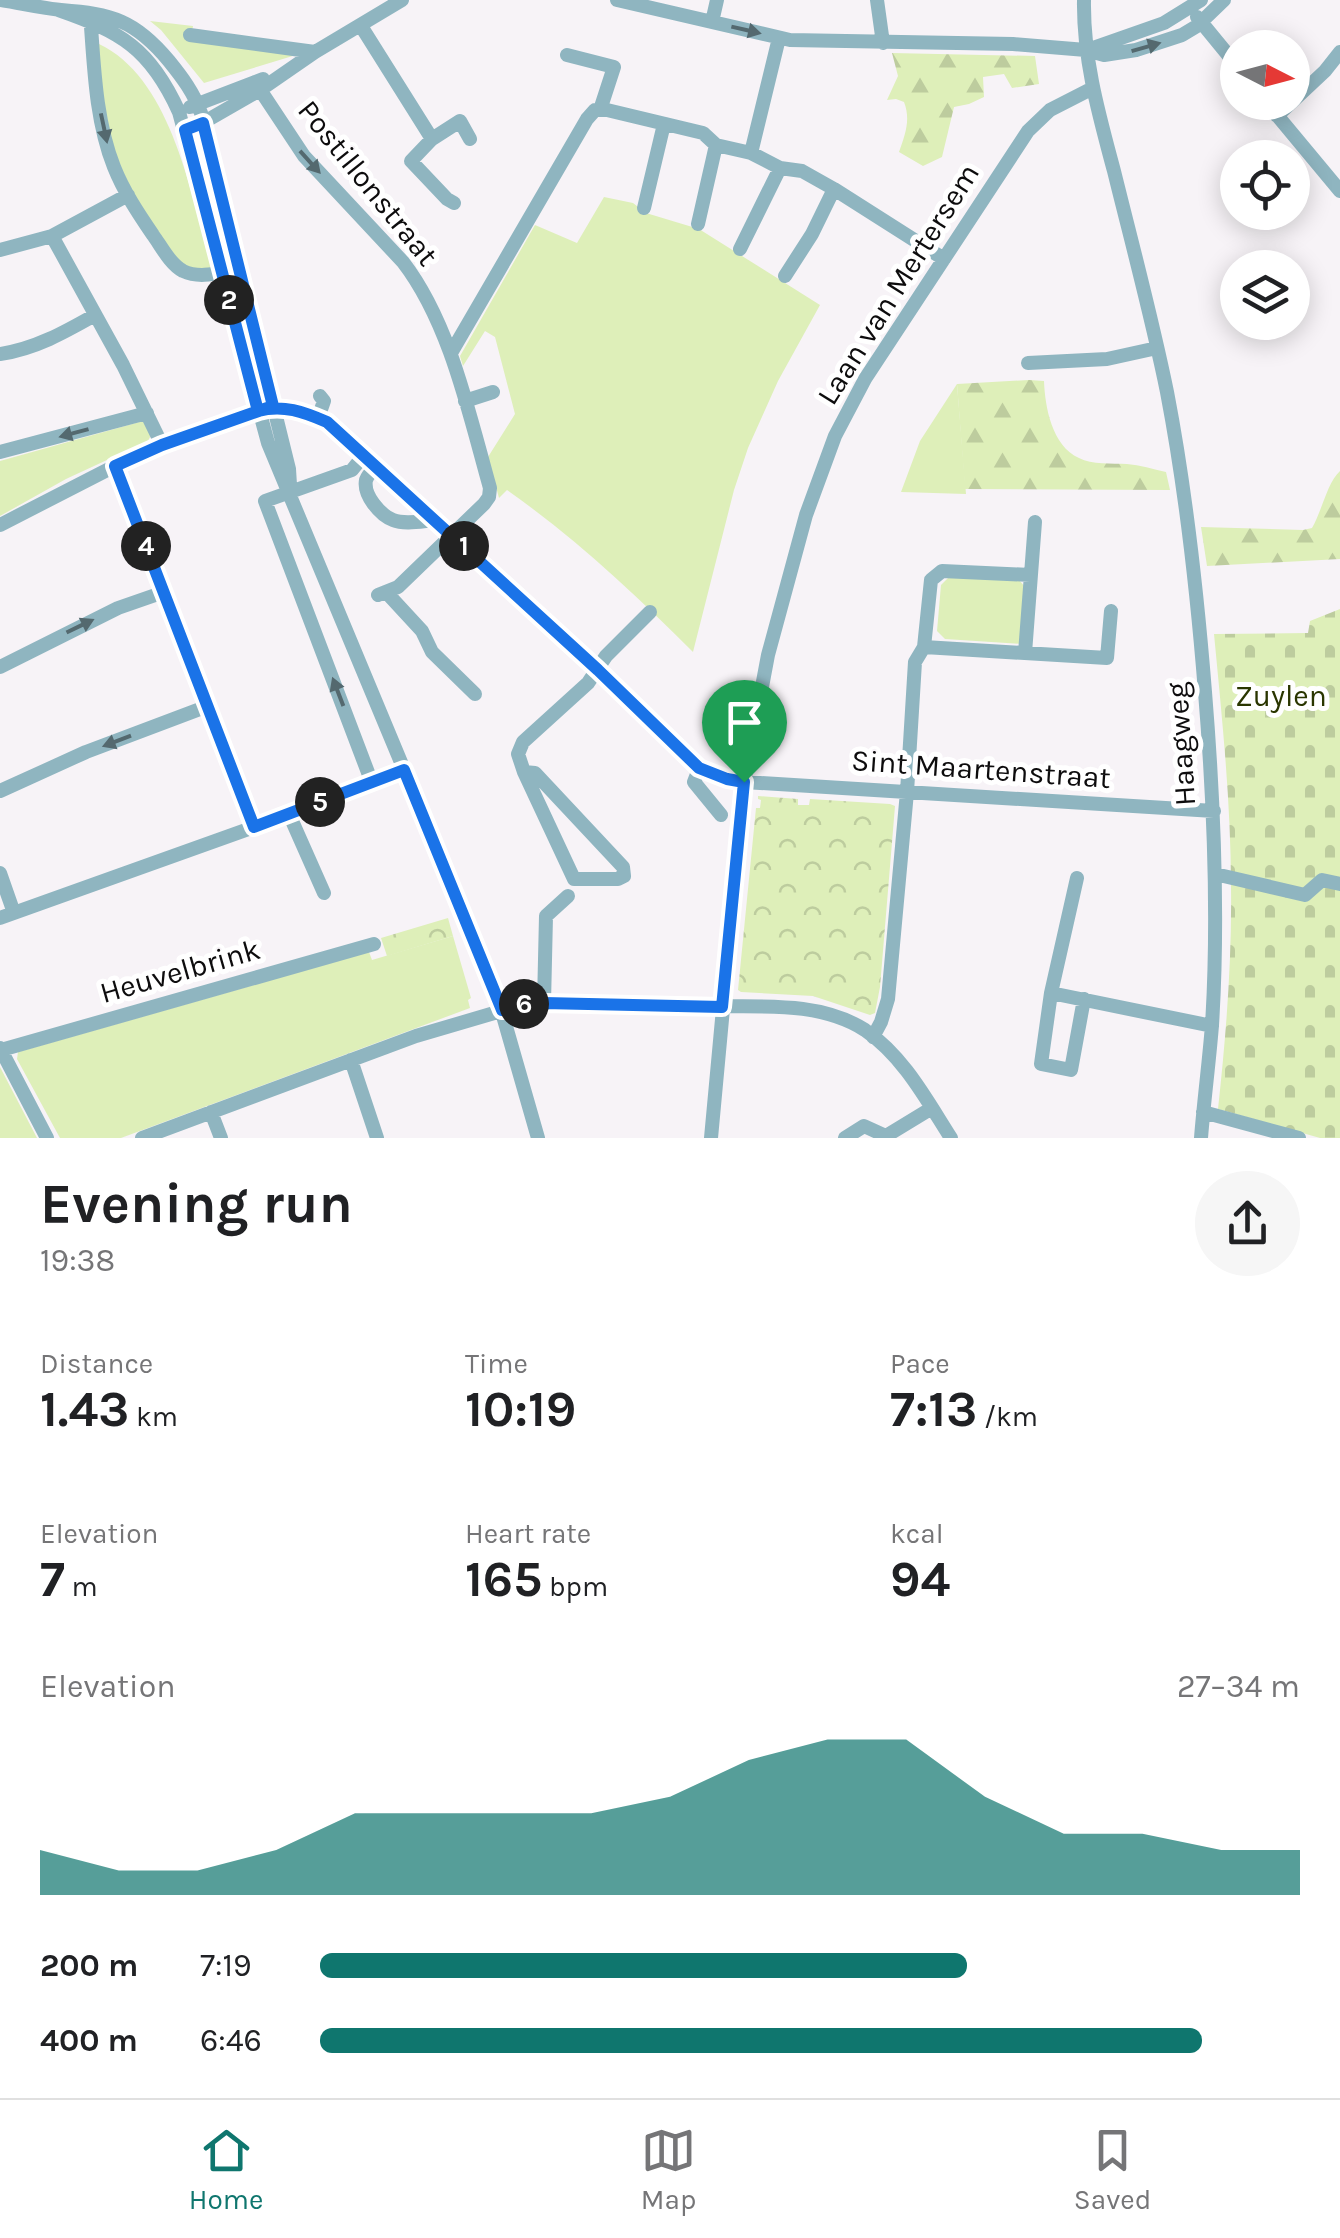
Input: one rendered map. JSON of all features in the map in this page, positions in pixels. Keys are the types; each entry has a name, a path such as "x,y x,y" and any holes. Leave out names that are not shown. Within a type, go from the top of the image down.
{"street":[{"path":"0,0 125,23 149,39 178,73 197,104 240,269 271,451 502,1010 538,1138"},
{"path":"185,130 203,123 257,86 402,0"},
{"path":"617,0 779,38 1013,44 1104,54 1136,50 1182,36 1224,0"},
{"path":"712,22 717,0"},
{"path":"877,0 883,42"},
{"name":"Haagweg","path":"1084,0 1086,50 1093,88 1157,348 1192,552 1214,811 1215,874 1212,1026 1200,1138"},
{"path":"1086,50 1155,27 1196,4 1202,22 1220,44"},
{"path":"90,17 143,56 179,112 222,272 265,409"},
{"path":"90,17 104,132 128,195 178,267 196,280 240,269"},
{"path":"360,26 432,138"},
{"path":"190,34 315,52"},
{"path":"752,153 779,38"},
{"path":"1310,85 1340,52"},
{"path":"567,56 614,67 600,110"},
{"path":"179,112 257,86"},
{"name":"Postillonstraat","path":"257,86 304,156 406,266 451,352 490,488 484,504 451,535"},
{"name":"Laan van Mertersem","path":"712,1138 744,782 780,610 827,456 865,379 1034,124 1050,110 1093,88"},
{"path":"451,352 587,119 596,110 703,133 716,146 752,153 780,168 802,172 944,259"},
{"path":"1280,120 1340,191"},
{"path":"454,203 410,162 432,138 460,121 470,139"},
{"path":"644,208 664,124"},
{"path":"698,224 716,146"},
{"path":"740,248 780,168"},
{"path":"784,276 812,234 834,189"},
{"path":"0,250 52,236 128,195"},
{"path":"52,236 162,445"},
{"path":"0,354 57,336 94,315"},
{"path":"1028,363 1107,359 1157,348"},
{"path":"465,400 492,392"},
{"path":"318,418 324,401 320,396"},
{"path":"0,526 162,445 265,409 304,412 327,422 598,670 699,768 694,782 722,815"},
{"path":"0,452 148,413"},
{"path":"364,455 352,470 265,501 372,783"},
{"path":"115,466 254,827"},
{"path":"376,466 366,486 371,500 383,513 400,522 435,520"},
{"path":"1025,653 1035,522"},
{"path":"451,535 398,587 382,593 422,632 432,652 474,694"},
{"path":"873,1036 888,999 915,662 924,647 930,580 942,572 1030,576"},
{"path":"0,666 118,608 164,592"},
{"path":"924,647 1107,658 1110,611"},
{"path":"524,772 535,773 623,867 624,876 574,879 524,772 518,754 523,742 588,683 606,656 650,612"},
{"path":"0,791 86,752 208,706"},
{"name":"Sint Maartenstraat","path":"699,768 744,782 1214,811"},
{"path":"0,874 7,915 404,770"},
{"path":"289,814 324,893"},
{"path":"1215,874 1305,895 1322,880 1340,884"},
{"path":"1077,878 1051,993 1040,1064 1071,1070 1084,999"},
{"path":"544,1003 546,916 568,896"},
{"name":"Heuvelbrink","path":"0,1049 374,944"},
{"path":"1051,993 1212,1026"},
{"path":"142,1138 416,1036 525,1004 544,1003 784,1008 819,1012 848,1021 873,1036 906,1068 951,1138"},
{"path":"0,1049 47,1138"},
{"path":"351,1060 377,1138"},
{"path":"845,1138 864,1126 886,1137 932,1108"},
{"path":"212,1112 221,1138"},
{"path":"1203,1112 1298,1138"}],"green space":[{"path":"150,21 193,26 191,38 296,55 204,83"},
{"path":"99,44 124,61 145,84 162,112 187,177 212,270 185,268 142,213 109,141"},
{"path":"892,53 1035,56 1039,84 1012,88 1004,74 983,77 984,97 954,107 942,157 923,166 899,152 907,115 904,102 887,100 898,76"},
{"path":"604,197 633,203 646,213 699,229 820,305 778,381 748,448 693,652 556,527 507,490 499,498 488,457 515,414 495,337 485,331 463,366 460,356 535,225 577,243"},
{"path":"1044,381 1052,425 1070,452 1090,462 1166,472 1170,490 965,489 957,384"},
{"path":"957,384 966,494 901,492 920,441"},
{"path":"143,421 151,435 148,441 66,479 0,516 0,461"},
{"path":"1340,471 1340,559 1207,566 1201,527 1312,528"},
{"path":"949,577 1019,580 1025,587 1022,644 945,639 937,631 941,585"},
{"name":"Zuylen","path":"1340,609 1340,1138 1320,1138 1218,1109 1228,998 1231,887 1228,792 1214,634 1308,633 1310,621"},
{"path":"758,796 798,799 798,805 809,805 810,799 895,806 875,1013 870,1015 813,996 738,990 756,808 760,808 761,800"},
{"path":"448,918 453,936 387,956 381,938"},
{"path":"453,936 471,998 470,1008 121,1138 60,1138 17,1059 18,1052 369,952 372,960"},
{"path":"0,1067 37,1138 0,1138"}],"route":[{"path":"744,782 699,768 327,422 304,412 273,406 258,411 185,130 203,123 273,406 115,466 254,827 404,770 502,1010 544,1003 722,1007 744,782"}]}
